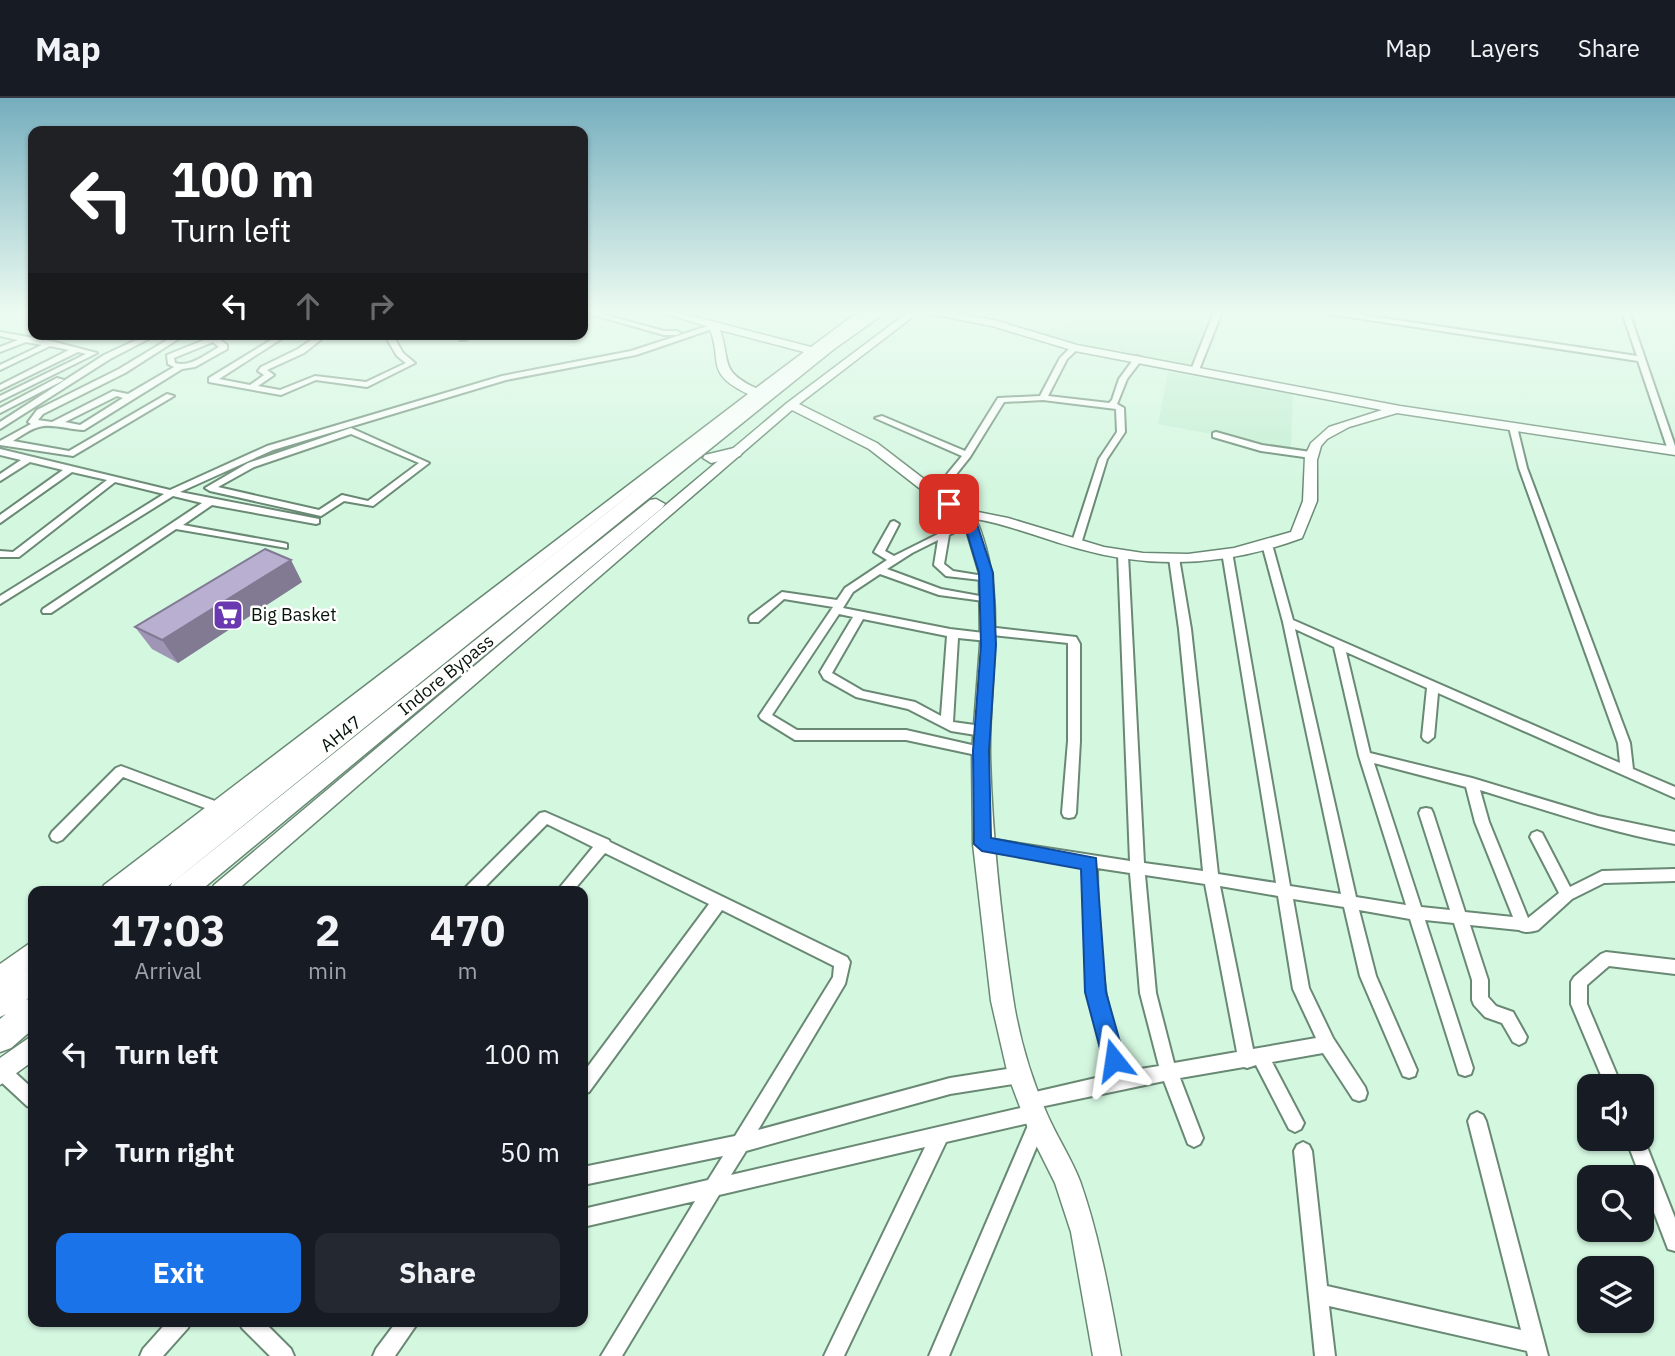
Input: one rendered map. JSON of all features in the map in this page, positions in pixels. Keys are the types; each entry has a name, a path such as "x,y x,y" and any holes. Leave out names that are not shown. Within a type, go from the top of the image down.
{"highway":[{"path":"671,472 799,371"},
{"path":"759,404 810,371"},
{"path":"699,451 734,453"},
{"name":"Indore Bypass","path":"187,886 699,451"},
{"name":"AH47","path":"148,886 671,472"},
{"path":"0,1003 28,981"},
{"path":"0,1038 28,1014"}],"street":[{"path":"0,388 35,371"},
{"path":"0,399 57,371"},
{"path":"0,411 80,371"},
{"path":"0,426 87,371"},
{"path":"37,424 31,419 40,412 122,371"},
{"path":"3,443 37,424 57,423 81,428 174,371"},
{"path":"227,371 212,380 281,393 315,378 367,385 396,371"},
{"path":"250,388 270,375 263,371"},
{"path":"0,601 173,492 289,442 300,442 351,431 425,463 370,504 342,498 321,513 210,488 300,442 505,379 546,371"},
{"path":"724,371 759,404 791,371"},
{"path":"226,886 833,371"},
{"path":"1044,398 1058,371"},
{"path":"1111,405 1116,401 1123,379 1129,371"},
{"path":"1199,371 1400,410 1674,451 1645,371"},
{"path":"0,381 10,383"},
{"path":"57,423 117,393 129,397"},
{"path":"3,443 70,454 170,397"},
{"path":"935,495 967,455 1001,400 1044,398 1119,407 1121,432 1103,459 1077,542"},
{"path":"791,405 873,446 966,517 986,579 988,634 981,751 982,844 1002,1001 1020,1075 1034,1112 1066,1179 1084,1232 1107,1356"},
{"path":"981,751 906,735 795,735 765,716 849,590 894,560 944,534 966,517 988,516 1123,555 1174,558 1268,548 1297,536 1306,515 1312,488 1311,455 1318,441 1346,423 1400,410"},
{"path":"0,411 19,415"},
{"path":"879,418 967,455"},
{"path":"1513,427 1523,468 1624,743 1627,772"},
{"path":"1216,435 1261,447 1311,455"},
{"path":"117,886 218,808 699,451"},
{"path":"0,452 209,502 316,522"},
{"path":"250,457 260,462"},
{"path":"0,478 29,458"},
{"path":"0,520 71,468"},
{"path":"0,554 15,555 115,478"},
{"path":"47,611 209,502"},
{"path":"894,524 879,552 894,560"},
{"path":"174,526 283,546"},
{"path":"944,534 939,565 950,574 986,579"},
{"path":"1268,548 1288,622 1368,976 1409,1070"},
{"path":"1227,552 1301,989 1327,1044 1359,1093"},
{"path":"1123,555 1137,867 1148,993 1168,1070 1194,1138"},
{"path":"1174,558 1185,629 1211,877 1254,1059 1295,1123"},
{"path":"879,570 939,592 987,600"},
{"path":"754,619 782,595 860,615 953,634 1072,640 1074,741 1069,813"},
{"path":"860,615 826,672 828,676 860,694 911,705 955,728 982,731"},
{"path":"1288,622 1675,793"},
{"path":"947,724 953,634"},
{"path":"1339,645 1365,756 1465,1068"},
{"path":"1428,737 1433,688"},
{"path":"1365,756 1472,783 1556,811 1675,838"},
{"path":"57,836 121,771 218,808"},
{"path":"1472,783 1482,822 1524,926"},
{"path":"1426,813 1480,980 1480,1000 1490,1012 1507,1017 1519,1037"},
{"path":"476,886 545,817 837,958 842,969 840,979 611,1356"},
{"path":"1538,837 1567,895"},
{"path":"568,886 604,844"},
{"path":"982,844 1090,863 1211,877 1414,913 1524,926 1533,925 1567,895 1602,877 1675,875"},
{"path":"1090,863 1096,992 1114,1060 1124,1080"},
{"path":"588,1079 720,901"},
{"path":"0,977 28,955"},
{"path":"1608,1074 1578,1004 1579,982 1606,959 1675,967"},
{"path":"588,1218 1034,1112 1124,1080 1168,1070 1254,1059 1327,1044"},
{"path":"28,1050 1,1072 28,1096"},
{"path":"588,1175 738,1144 950,1086 1020,1075"},
{"path":"939,1356 1034,1112"},
{"path":"1319,1294 1536,1350 1477,1121"},
{"path":"834,1356 940,1135"},
{"path":"1303,1151 1325,1356"},
{"path":"1640,1151 1675,1242"},
{"path":"150,1356 176,1327"},
{"path":"255,1327 285,1356"},
{"path":"383,1356 405,1327"}],"shaded area":[{"path":"1168,372 1293,393 1291,449 1158,424"}],"building":[{"path":"265,549 291,560 162,640 135,627"}],"place":[{"name":"Big Basket","path":"228,615"}],"route":[{"path":"949,504 970,521 986,573 988,645 981,751 982,844 1090,863 1091,957 1096,992 1114,1060"}]}
